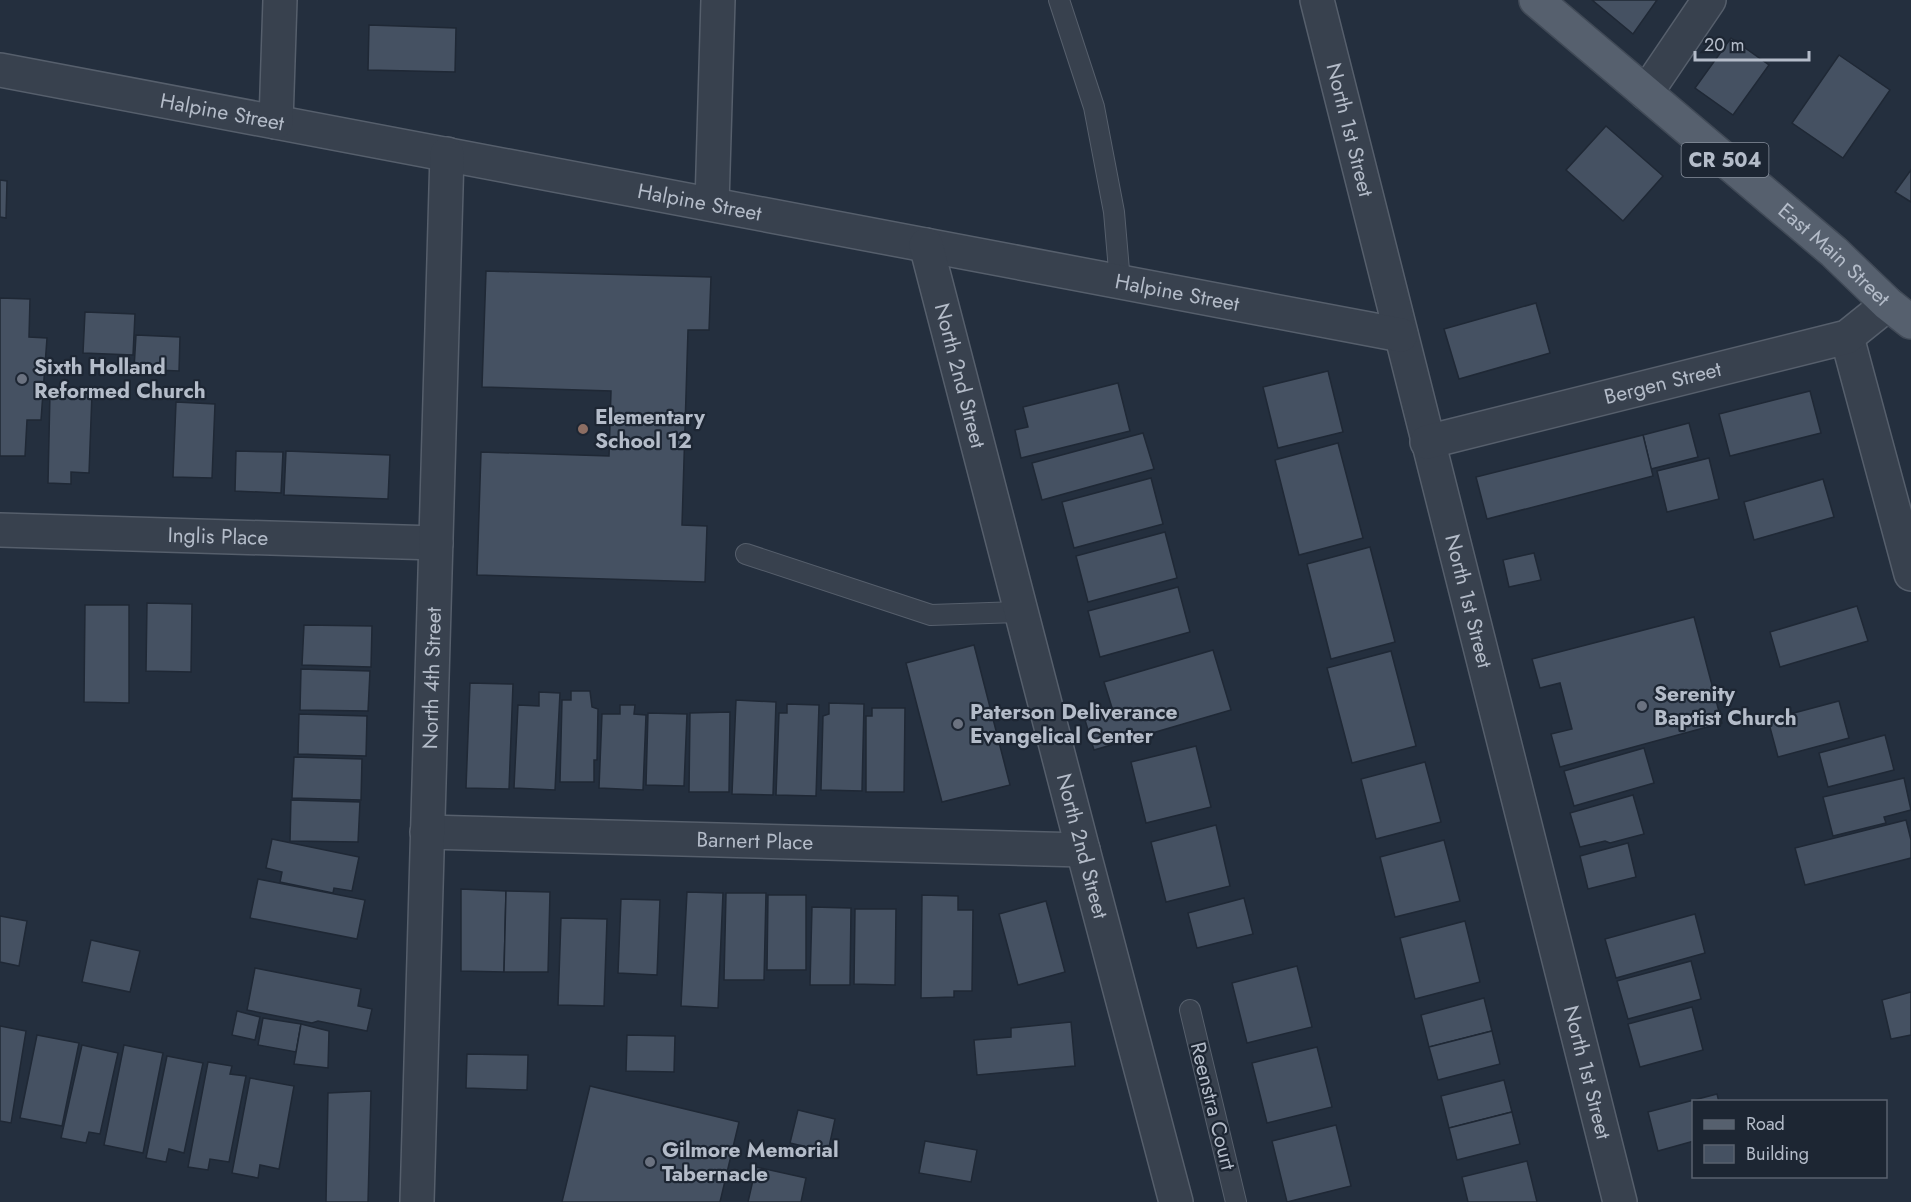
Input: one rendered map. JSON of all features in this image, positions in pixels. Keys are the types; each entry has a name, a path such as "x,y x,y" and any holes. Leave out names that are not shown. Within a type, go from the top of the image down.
{"main road":[{"name":"East Main Street","path":"1536,0 1834,252 1900,313"}],"street":[{"path":"276,122 280,0"},
{"path":"712,204 718,0"},
{"name":"North 1st Street","path":"1317,0 1620,1202"},
{"path":"1646,93 1709,0"},
{"name":"Halpine Street","path":"0,70 1401,335"},
{"name":"North 4th Street","path":"417,1202 447,154"},
{"name":"North 2nd Street","path":"926,245 1020,612 1176,1202"},
{"name":"Bergen Street","path":"1427,442 1847,337 1900,313"},
{"path":"1847,337 1911,574"},
{"name":"Inglis Place","path":"0,530 436,543"},
{"name":"Barnert Place","path":"428,832 1083,850"}],"lane":[{"path":"1059,0 1094,107 1114,212 1120,282"},
{"path":"746,554 931,615 1020,612"},
{"name":"Reenstra Court","path":"1190,1011 1236,1202"}],"building":[{"path":"1592,0 1657,0 1633,34"},
{"path":"369,25 456,28 455,72 368,70"},
{"path":"1731,38 1769,65 1733,115 1695,88"},
{"path":"1839,55 1890,90 1843,158 1792,123"},
{"path":"1606,126 1663,176 1623,221 1566,170"},
{"path":"1911,170 1911,202 1895,192"},
{"path":"0,180 7,181 6,218 0,217"},
{"path":"486,271 711,277 709,330 688,330 682,525 707,526 705,582 477,575 481,452 609,456 611,391 482,387"},
{"name":"Sixth Holland Reformed Church","path":"0,298 30,299 29,337 47,338 41,420 27,420 25,456 0,456"},
{"path":"1536,303 1550,353 1459,379 1444,329"},
{"path":"85,312 135,314 133,355 83,353"},
{"path":"136,335 180,337 179,371 134,369"},
{"path":"1328,371 1343,432 1278,448 1263,387"},
{"path":"1118,383 1130,431 1021,458 1015,430 1028,427 1023,407"},
{"path":"1810,391 1821,433 1730,456 1719,414"},
{"path":"50,392 92,393 89,473 71,472 71,484 48,483"},
{"path":"176,402 215,404 212,478 173,477"},
{"path":"1689,423 1698,457 1651,469 1643,435"},
{"path":"1143,433 1154,469 1042,500 1032,463"},
{"path":"1643,435 1653,476 1487,519 1476,477"},
{"path":"1338,443 1363,538 1299,555 1275,460"},
{"path":"236,451 283,452 281,493 235,491"},
{"path":"286,451 390,455 388,499 284,495"},
{"path":"1709,458 1719,499 1667,512 1657,471"},
{"path":"1151,478 1163,524 1074,548 1062,502"},
{"path":"1823,479 1834,517 1754,540 1744,502"},
{"path":"1165,532 1177,578 1088,602 1076,556"},
{"path":"1370,547 1395,642 1331,659 1307,564"},
{"path":"1534,553 1541,580 1509,587 1503,560"},
{"path":"1178,587 1190,632 1100,657 1088,611"},
{"path":"147,603 192,604 191,672 146,671"},
{"path":"85,605 129,605 129,703 84,702"},
{"path":"1857,606 1868,641 1780,667 1770,632"},
{"name":"Serenity Baptist Church","path":"1694,617 1722,723 1560,767 1551,734 1572,729 1560,683 1540,688 1532,659"},
{"path":"304,625 372,626 371,667 302,665"},
{"name":"Paterson Deliverance Evangelical Center","path":"974,645 1010,785 942,802 906,663"},
{"path":"1213,650 1231,710 1094,750 1085,720 1113,711 1104,682"},
{"path":"1391,651 1416,746 1352,763 1327,668"},
{"path":"301,669 370,671 368,711 300,710"},
{"path":"470,683 513,684 509,789 466,788"},
{"path":"571,691 590,691 592,707 598,709 594,782 560,782 562,700 571,700"},
{"path":"539,692 560,693 555,790 514,788 518,705 539,706"},
{"path":"736,700 776,702 773,795 732,794"},
{"path":"1839,701 1849,738 1778,757 1768,720"},
{"path":"829,703 864,704 862,791 821,790 823,716 829,714"},
{"path":"787,704 819,705 816,796 776,795 779,713 787,713"},
{"path":"620,705 635,705 634,714 646,715 643,790 599,788 602,714 620,714"},
{"path":"872,708 905,708 904,792 866,792 866,716 872,716"},
{"path":"730,712 729,792 689,792 690,713"},
{"path":"648,713 687,714 684,786 646,785"},
{"path":"299,714 367,716 366,756 298,754"},
{"path":"1885,735 1894,770 1828,787 1819,753"},
{"path":"1196,746 1211,807 1146,823 1131,762"},
{"path":"1644,748 1654,783 1574,806 1564,771"},
{"path":"294,757 362,759 361,800 292,798"},
{"path":"1425,762 1441,822 1376,839 1361,779"},
{"path":"1904,778 1911,810 1884,817 1886,823 1833,836 1823,797"},
{"path":"1633,795 1644,834 1610,843 1605,841 1580,847 1570,813"},
{"path":"291,800 360,802 358,842 290,841"},
{"path":"1906,820 1911,840 1911,858 1805,885 1795,848"},
{"path":"1216,825 1230,886 1166,902 1151,842"},
{"path":"272,839 359,857 352,891 334,888 333,893 280,882 282,872 266,868"},
{"path":"1444,840 1460,901 1395,917 1380,857"},
{"path":"1628,843 1636,877 1588,889 1580,856"},
{"path":"258,879 365,900 357,939 250,918"},
{"path":"461,889 506,891 504,972 461,971"},
{"path":"506,891 550,892 548,972 504,972"},
{"path":"687,892 723,893 718,1008 681,1006"},
{"path":"726,893 766,893 764,980 724,980"},
{"path":"768,895 806,895 806,970 767,970"},
{"path":"922,895 958,896 958,910 973,910 972,991 954,991 954,997 921,998"},
{"path":"1244,898 1253,934 1197,948 1188,913"},
{"path":"621,899 660,900 657,975 618,973"},
{"path":"1046,901 1065,972 1018,985 999,914"},
{"path":"812,907 851,908 850,985 810,985"},
{"path":"855,909 896,909 895,985 854,984"},
{"path":"1695,914 1705,953 1616,978 1605,939"},
{"path":"0,916 27,921 19,966 0,962"},
{"path":"561,918 607,919 604,1006 558,1005"},
{"path":"1465,921 1480,982 1415,999 1400,938"},
{"path":"91,940 140,951 130,992 82,982"},
{"path":"1691,961 1701,999 1628,1019 1617,981"},
{"path":"1297,966 1312,1027 1247,1043 1232,983"},
{"path":"255,968 361,989 358,1006 372,1009 367,1031 247,1010"},
{"path":"1911,992 1911,1035 1891,1039 1882,1000"},
{"path":"1484,998 1492,1031 1429,1047 1421,1015"},
{"path":"1692,1007 1703,1050 1640,1067 1628,1024"},
{"path":"237,1011 260,1017 255,1040 232,1035"},
{"path":"263,1018 301,1024 296,1052 258,1045"},
{"path":"1071,1022 1075,1066 977,1075 974,1040 1011,1037 1011,1028"},
{"path":"301,1024 329,1031 328,1068 294,1064"},
{"path":"0,1026 26,1031 11,1123 0,1121"},
{"path":"1492,1031 1500,1064 1438,1080 1429,1047"},
{"path":"37,1035 79,1043 62,1126 20,1118"},
{"path":"627,1035 675,1036 674,1072 626,1071"},
{"path":"82,1045 118,1053 100,1134 89,1132 86,1143 61,1138"},
{"path":"124,1045 163,1053 143,1153 104,1145"},
{"path":"1317,1047 1332,1107 1267,1123 1252,1063"},
{"path":"467,1054 528,1055 527,1090 466,1088"},
{"path":"167,1056 203,1063 184,1153 169,1149 166,1162 146,1158"},
{"path":"208,1062 232,1066 230,1074 246,1076 229,1162 210,1159 208,1170 188,1167"},
{"path":"250,1078 294,1086 279,1169 260,1165 258,1178 232,1173"},
{"path":"1504,1080 1512,1112 1449,1128 1441,1096"},
{"name":"Gilmore Memorial Tabernacle","path":"590,1086 739,1122 720,1202 562,1202"},
{"path":"371,1091 368,1202 326,1202 328,1093"},
{"path":"1717,1094 1718,1100 1694,1100"},
{"path":"1692,1101 1692,1142 1658,1151 1648,1112"},
{"path":"798,1110 835,1119 828,1152 790,1143"},
{"path":"1512,1112 1520,1144 1457,1160 1449,1128"},
{"path":"1336,1125 1351,1186 1287,1202 1272,1141"},
{"path":"925,1141 977,1150 971,1182 919,1173"},
{"path":"1527,1161 1537,1202 1468,1202 1462,1177"},
{"path":"756,1167 806,1178 801,1202 748,1202"}],"place":[{"name":"Sixth Holland Reformed Church","path":"22,379"},
{"name":"Elementary School 12","path":"583,429"},
{"name":"Serenity Baptist Church","path":"1642,706"},
{"name":"Paterson Deliverance Evangelical Center","path":"958,724"},
{"name":"Gilmore Memorial Tabernacle","path":"650,1162"}]}
